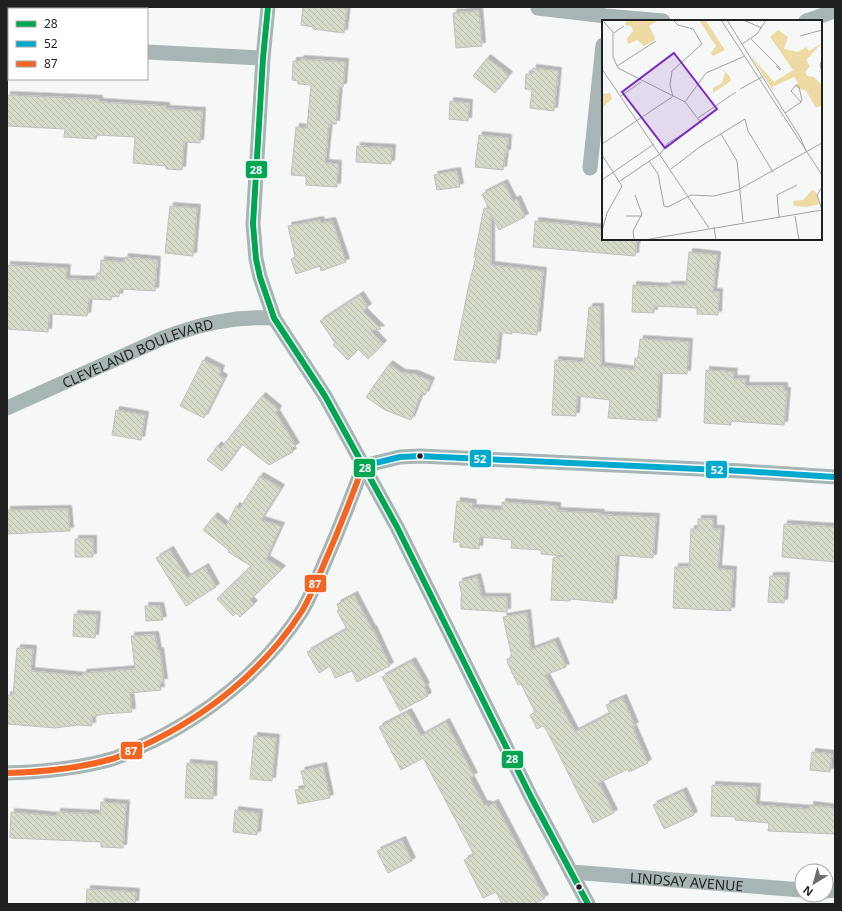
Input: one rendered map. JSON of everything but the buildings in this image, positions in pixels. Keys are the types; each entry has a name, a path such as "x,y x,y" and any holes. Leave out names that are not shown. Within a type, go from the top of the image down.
{"street":[{"path":"268,7 263,58 253,224 254,241 260,277 274,318 325,396 397,527 524,783 588,904"},
{"path":"538,8 606,19 634,20"},
{"path":"809,20 835,11"},
{"path":"148,52 263,58"},
{"path":"590,168 602,54"},
{"name":"CLEVELAND BOULEVARD","path":"7,408 186,329 215,322 253,317 274,318"},
{"path":"363,466 400,457 420,456 747,471 835,477"},
{"path":"7,773 37,772 79,767 113,759 167,734 196,716 238,684 272,651 301,611 311,594 330,552 363,466"},
{"name":"LINDSAY AVENUE","path":"571,872 794,889"}],"transit line":[{"name":"28","path":"268,7 263,58 253,224 256,259 260,277 274,318 325,396 397,527 531,797 588,904"},
{"name":"52","path":"363,466 400,457 420,456 742,471 835,477"},
{"name":"87","path":"7,773 73,768 116,758 189,721 232,690 270,653 287,633 302,611 314,588 363,466"}]}
